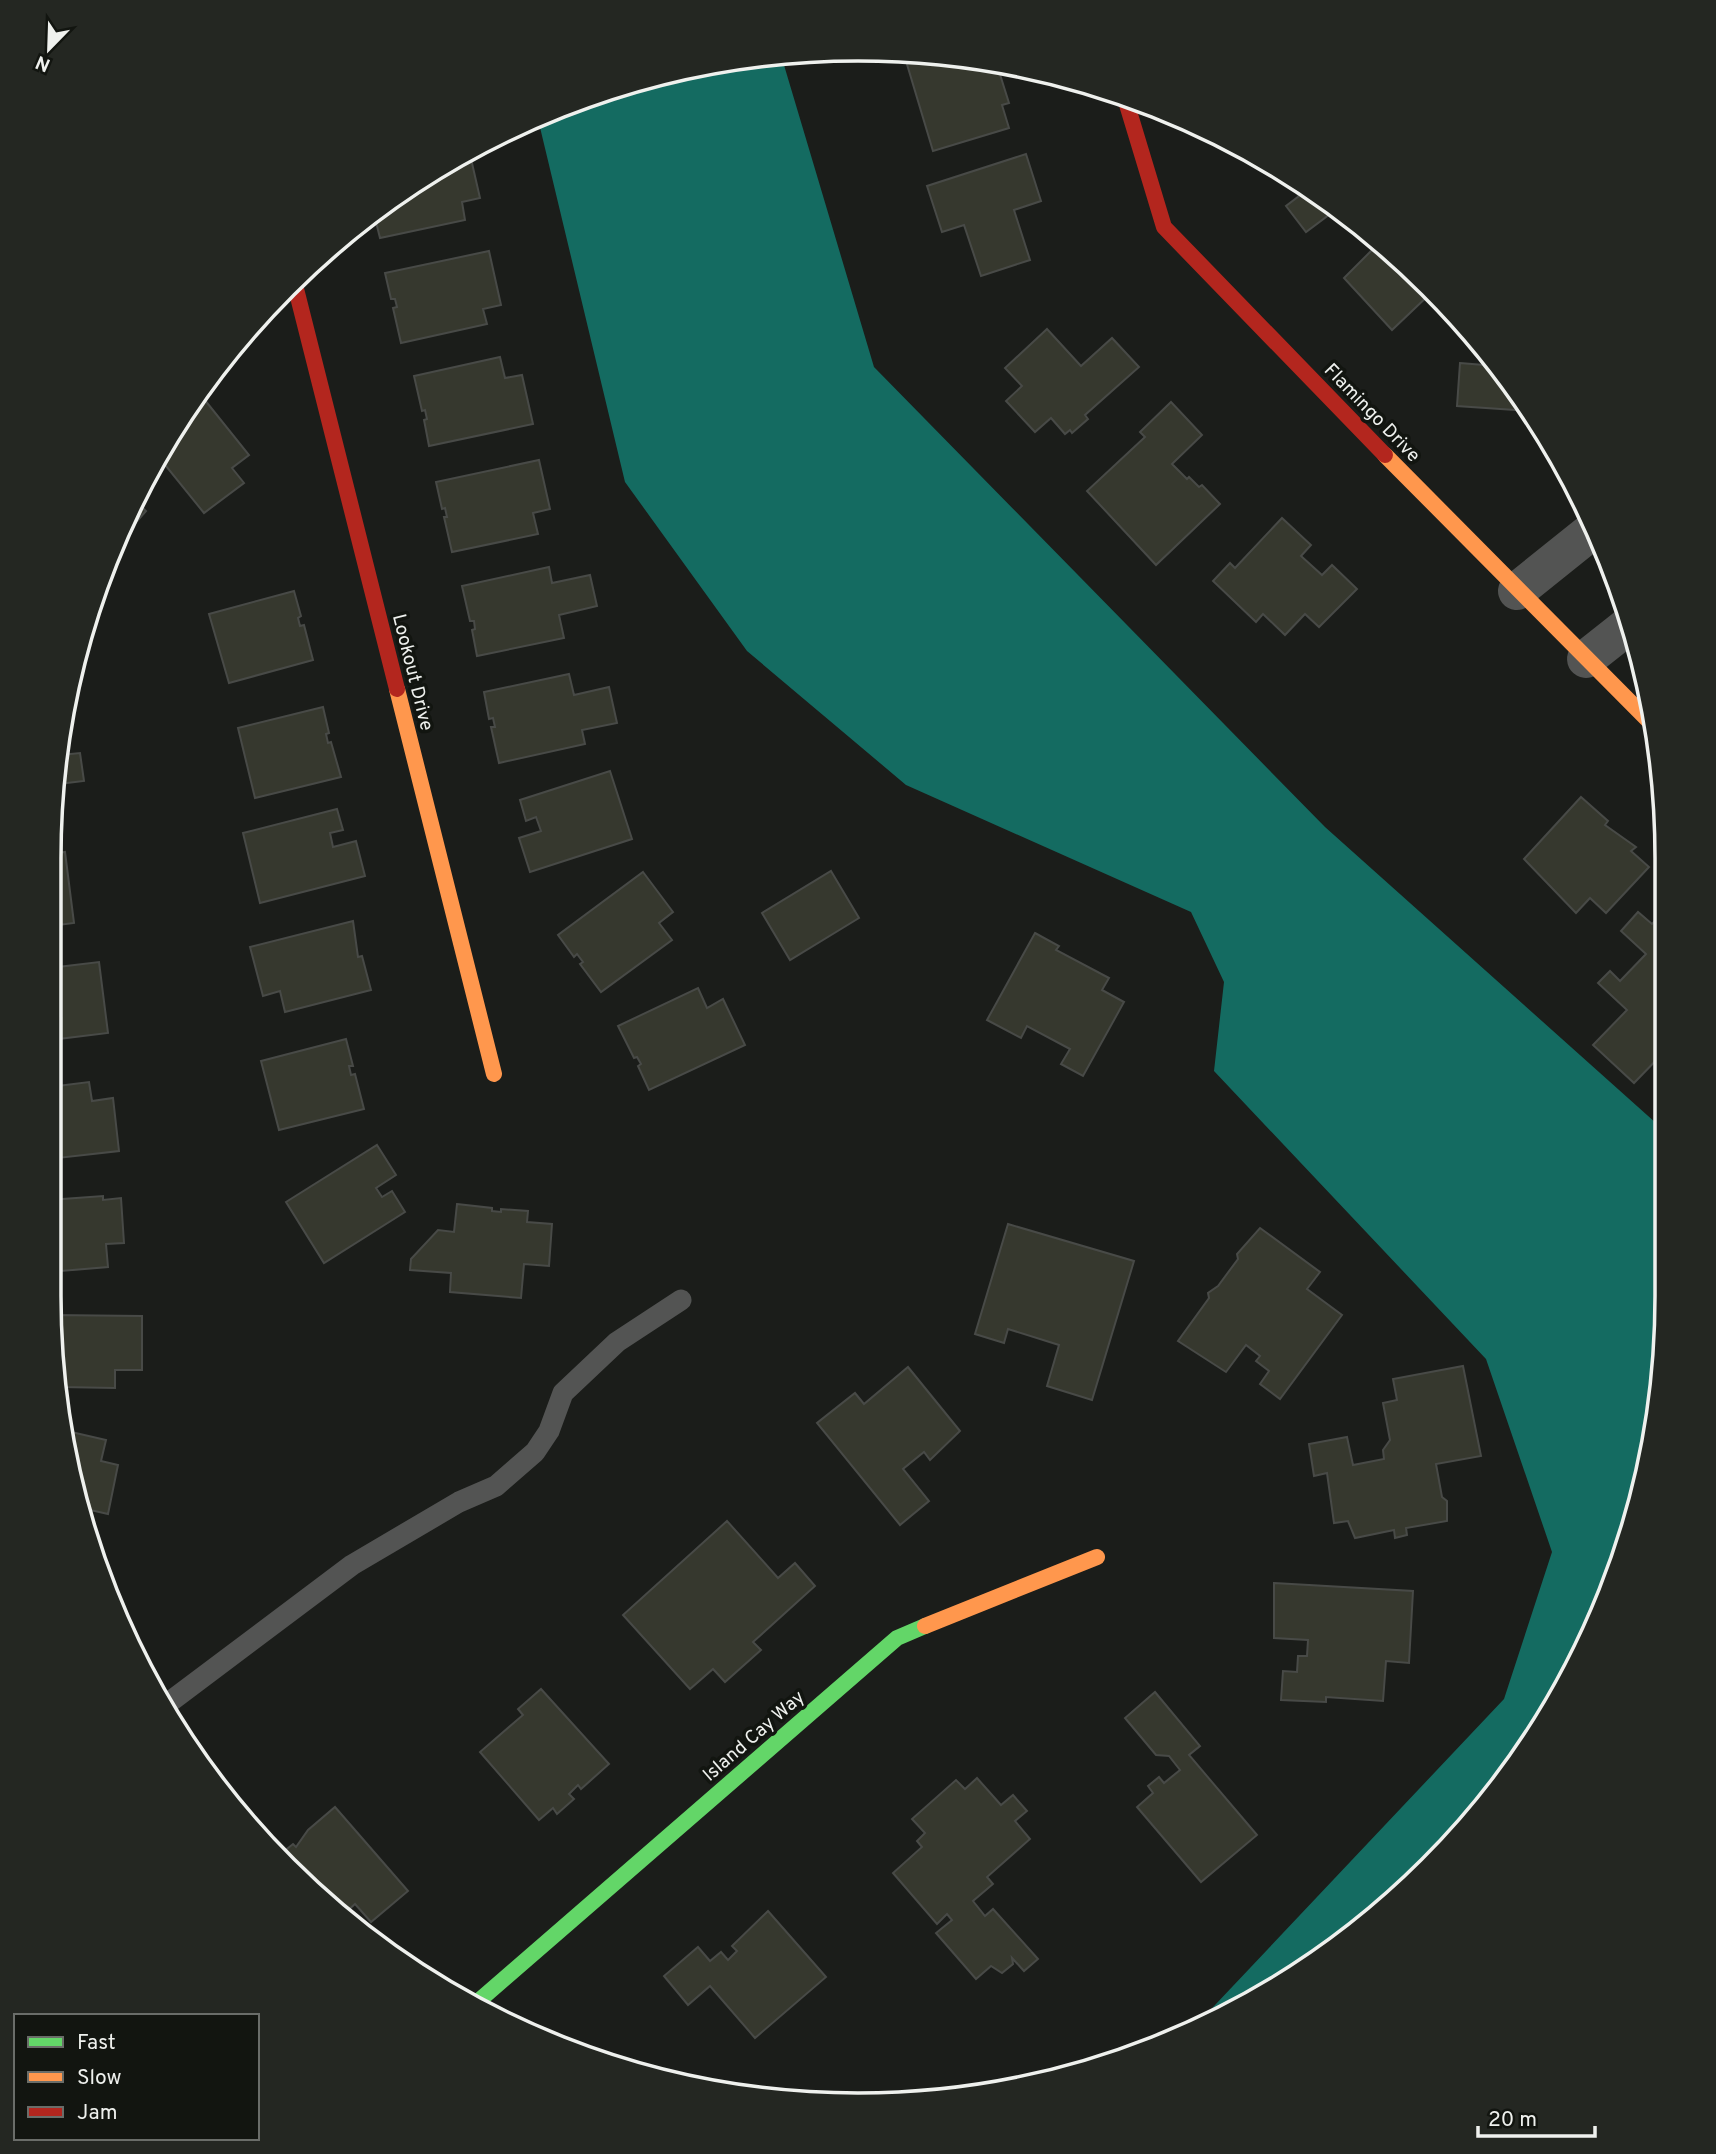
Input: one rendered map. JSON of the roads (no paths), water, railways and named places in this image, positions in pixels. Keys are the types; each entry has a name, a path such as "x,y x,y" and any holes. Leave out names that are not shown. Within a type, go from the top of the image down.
{"street":[{"name":"Flamingo Drive","path":"1128,109 1164,227 1517,591 1641,713"},
{"name":"Lookout Drive","path":"297,293 494,1074"},
{"path":"1517,591 1586,535"},
{"path":"1586,659 1621,631"},
{"name":"Island Cay Way","path":"482,1998 897,1638 1097,1557"}],"lane":[{"path":"172,1700 352,1565 459,1502 496,1486 535,1452 549,1432 563,1393 617,1342 681,1300"}],"water":[{"path":"784,65 874,367 1325,827 1655,1122 1655,1296 1648,1400 1628,1502 1594,1601 1573,1648 1520,1739 1490,1781 1421,1859 1343,1928 1301,1958 1209,2012 1504,1699 1552,1552 1486,1359 1214,1071 1224,982 1191,912 906,785 747,651 625,482 540,128 652,88 754,68"}]}
